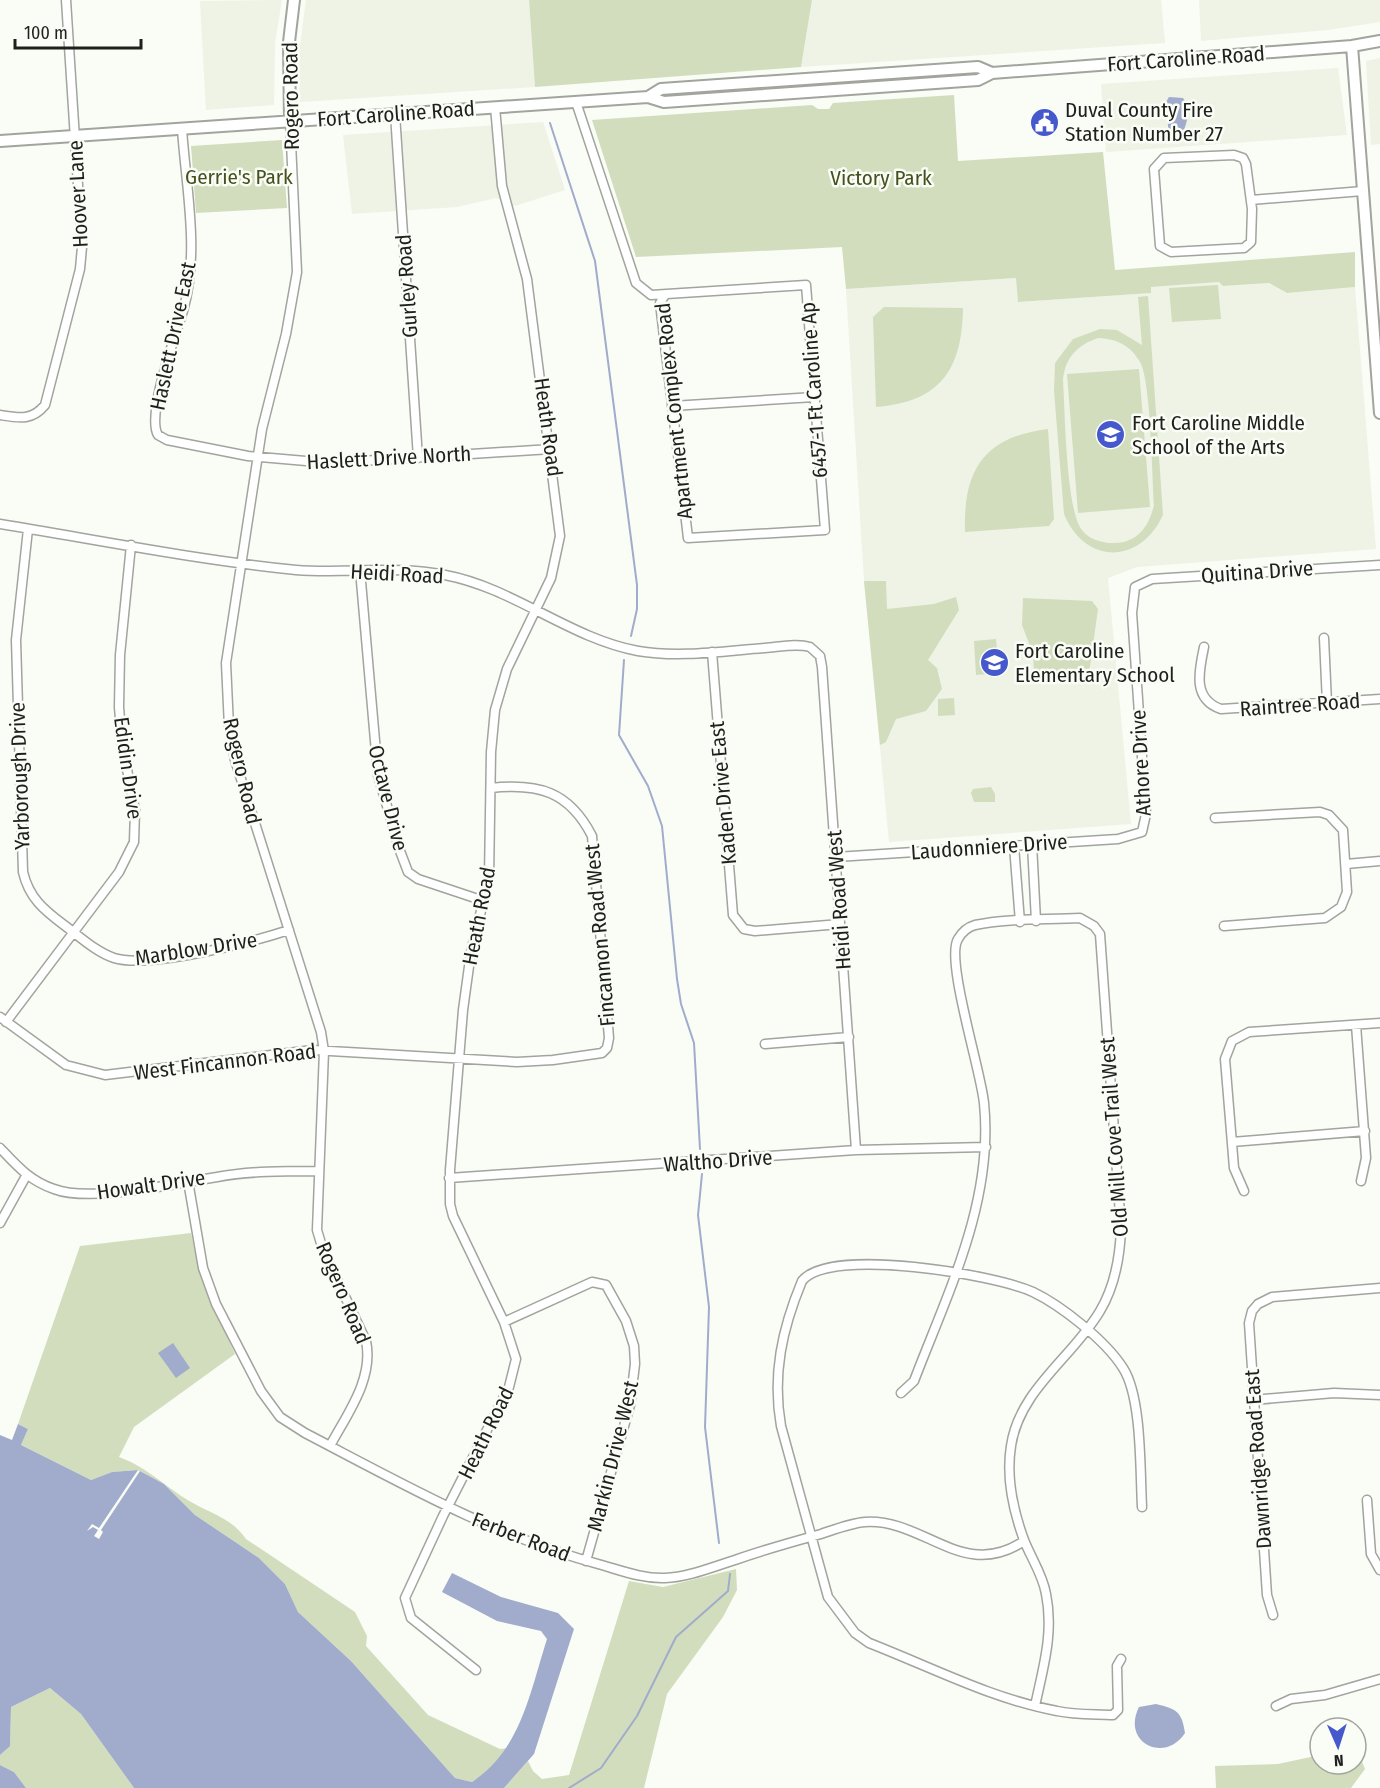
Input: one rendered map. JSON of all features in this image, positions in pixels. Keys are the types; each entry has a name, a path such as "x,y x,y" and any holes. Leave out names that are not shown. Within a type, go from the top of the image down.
{"street":[{"name":"Hoover Lane","path":"0,415 27,418 36,415 45,405 81,261 80,185 74,136 66,0"},
{"name":"Rogero Road","path":"294,0 289,42 297,272 286,334 270,392 258,457 226,663 229,727 250,813 289,930 324,1051 317,1171 317,1230 323,1250 366,1341 369,1360 365,1377 330,1446"},
{"name":"Fort Caroline Road","path":"0,141 648,97 661,89 708,85 978,67 992,73 1352,46 1380,41"},
{"path":"1352,46 1380,412"},
{"name":"Apartment Complex Road","path":"576,102 636,283 651,295 665,294"},
{"name":"Heath Road","path":"476,1670 416,1623 405,1605 408,1587 492,1423 514,1373 514,1349 504,1322 453,1216 450,1178 466,981 489,878 491,752 500,692 507,669 556,561 560,536 551,449 527,279 502,186 495,107"},
{"name":"Gurley Road","path":"395,114 418,458"},
{"name":"Haslett Drive East","path":"158,435 155,423 162,380 184,309 190,271 182,129"},
{"path":"1234,155 1243,158 1251,200 1253,238 1244,248 1171,252 1160,246 1154,169 1164,158 1234,155"},
{"path":"1251,200 1363,191"},
{"name":"6457-1 Ft Caroline Ap","path":"665,294 806,285 825,530 755,534"},
{"name":"Apartment Complex Road","path":"665,294 660,303 688,538 755,534"},
{"path":"672,406 814,396"},
{"name":"Haslett Drive North","path":"158,435 167,440 258,457 329,463 551,449"},
{"name":"Heidi Road","path":"0,524 301,570 401,570 444,574 469,581 535,609 593,638 621,647 651,652 712,652 806,645 817,652"},
{"name":"Yarborough Drive","path":"28,529 16,640 23,872 28,889 37,903 74,932"},
{"name":"Edidin Drive","path":"3,1020 74,932 126,861 132,848 136,831 119,707 120,655 131,545"},
{"name":"Quitina Drive","path":"1135,587 1152,579 1162,578 1380,565"},
{"name":"Octave Drive","path":"360,570 378,775 400,851 408,872 418,879 484,901"},
{"name":"Athore Drive","path":"1135,587 1132,613 1146,814 1142,832"},
{"path":"1324,638 1328,703"},
{"name":"Raintree Road","path":"1204,647 1199,669 1199,686 1206,700 1214,706 1228,710 1380,699"},
{"name":"Kaden Drive East","path":"712,652 733,915 744,929 755,931 840,924"},
{"name":"Heidi Road West","path":"817,652 822,666 856,1150"},
{"name":"Fincannon Road West","path":"490,788 525,787 553,793 577,811 592,836 609,1038 607,1047"},
{"path":"1215,818 1320,812 1329,815 1343,830 1346,864 1346,898 1341,908 1325,918 1224,926"},
{"name":"Laudonniere Drive","path":"836,857 1118,839 1142,832"},
{"path":"902,1393 914,1382 972,1231 986,1147 979,1070 961,998 954,951 959,936 976,925 1036,921 1032,844"},
{"path":"1014,846 1020,922"},
{"path":"1346,864 1380,861"},
{"name":"Old Mill Cove Trail West","path":"1035,1706 1048,1646 1050,1619 1046,1591 1024,1541 1011,1494 1011,1445 1016,1425 1031,1396 1087,1331 1102,1309 1114,1279 1120,1253 1121,1228 1100,934 1094,926 1080,918 1036,921"},
{"name":"Marblow Drive","path":"74,932 102,952 126,960 205,952 244,945 289,930"},
{"name":"West Fincannon Road","path":"3,1020 66,1065 105,1075 301,1050 458,1059 553,1060 594,1056 607,1047"},
{"path":"1244,1191 1234,1168 1225,1059 1232,1041 1249,1032 1380,1023"},
{"path":"1356,1025 1366,1158 1361,1181"},
{"path":"765,1044 849,1037"},
{"path":"1232,1142 1365,1131"},
{"name":"Waltho Drive","path":"450,1178 856,1150 986,1147"},
{"name":"Howalt Drive","path":"0,1148 26,1176 55,1190 75,1194 106,1193 258,1172 317,1171"},
{"path":"0,1223 26,1176"},
{"name":"Ferber Road","path":"188,1181 203,1268 216,1304 244,1361 261,1391 280,1417 330,1446 448,1507 516,1538 641,1576 664,1578 688,1574 865,1522 902,1527 960,1553 994,1553 1024,1541"},
{"path":"1121,1659 1117,1666 1118,1710 1113,1715 1068,1713 1035,1706 989,1691 869,1643 855,1633 828,1597 781,1426 776,1389 781,1343 797,1294 805,1278 823,1270 899,1264 1002,1282 1030,1291 1054,1304 1087,1331 1119,1362 1128,1377 1133,1392 1142,1507"},
{"name":"Markin Drive West","path":"504,1322 586,1283 598,1282 606,1285 626,1321 634,1346 635,1364 630,1405 586,1561"},
{"name":"Dawnridge Road East","path":"1273,1615 1267,1595 1253,1400 1250,1323 1252,1311 1258,1304 1272,1297 1380,1288"},
{"path":"1253,1400 1334,1393 1380,1395"},
{"path":"1367,1500 1371,1554 1380,1570"},
{"path":"1276,1706 1291,1699 1325,1695 1380,1679"}],"shaded area":[{"path":"282,0 275,43 274,105 206,110 200,1"},
{"path":"306,0 529,0 535,87 300,102 298,61"},
{"path":"812,0 1161,0 1165,43 801,67"},
{"path":"1199,0 1380,0 1380,22 1328,30 1201,41"},
{"path":"1380,58 1380,144 1371,145 1366,61"},
{"path":"1338,68 1347,135 1106,152 1101,84"},
{"path":"543,122 565,190 515,206 496,198 457,207 352,214 343,135"},
{"name":"Fort Caroline Middle School of the Arts","path":"1017,278 1018,302 1150,293 1150,287 1220,282 1224,286 1269,283 1287,293 1355,287 1376,549 1137,567 1108,578 1131,824 889,842 864,581 846,289"}],"green space":[{"path":"529,0 812,0 801,67 535,87"},
{"name":"Victory Park","path":"954,95 958,161 1103,152 1115,270 1355,252 1355,287 1287,293 1269,283 1223,286 1219,282 1151,287 1151,293 1018,302 1016,278 846,289 842,247 636,257 592,120 812,105 818,109 829,109 833,103"},
{"name":"Gerrie's Park","path":"282,140 287,208 196,213 191,146"},
{"path":"1218,285 1221,319 1172,322 1169,288"},
{"path":"1148,296 1163,515 1153,531 1141,543 1127,550 1113,552 1098,550 1085,543 1073,531 1064,514 1054,391 1055,363 1073,339 1100,329 1117,330 1142,345 1138,297","holes":["1098,338 1127,347 1140,362 1147,388 1150,430 1154,505 1140,533 1130,540 1119,543 1101,542 1082,530 1077,519 1069,482 1064,372 1073,353 1084,344"]},
{"path":"884,307 963,308 962,330 952,365 944,378 932,390 898,404 876,407 873,317"},
{"path":"1139,369 1150,507 1078,513 1067,374"},
{"path":"1048,429 1054,519 1049,526 965,532 968,491 982,460 993,449 1008,440 1026,433"},
{"path":"864,581 886,581 887,609 934,604 956,597 959,610 928,660 937,668 942,689 926,711 896,719 886,742 880,745"},
{"path":"1023,598 1092,601 1098,609 1089,674 1039,678 1034,672 1033,654 1022,625"},
{"path":"996,639 999,673 976,675 974,641"},
{"path":"954,698 955,715 938,716 938,699"},
{"path":"991,787 995,794 995,802 974,802 971,793 973,789"},
{"path":"191,1233 201,1278 235,1354 134,1427 119,1457 148,1472 193,1503 222,1518 234,1526 246,1539 355,1612 367,1636 366,1646 428,1715 500,1749 508,1748 491,1770 472,1782 455,1778 351,1661 298,1612 285,1584 259,1558 195,1515 164,1484 138,1470 112,1472 91,1480 21,1445 28,1429 18,1424 80,1246"},
{"path":"736,1569 737,1590 723,1617 667,1694 644,1788 504,1788 528,1761 533,1771 542,1779 569,1775 629,1581 663,1587"},
{"path":"50,1688 81,1714 134,1788 26,1788 14,1772 0,1765 0,1755 10,1745 11,1707"},
{"path":"1308,1758 1308,1776 1360,1776 1351,1788 1216,1788 1215,1766 1278,1764"}],"water":[{"path":"1169,97 1183,98 1186,102 1188,115 1183,133 1186,139 1172,140 1169,137 1166,102"},
{"path":"173,1343 190,1368 176,1378 158,1353"},
{"path":"18,1424 28,1429 21,1445 91,1480 112,1472 138,1470 164,1484 195,1515 259,1558 285,1584 298,1612 351,1661 455,1778 472,1782 489,1769 502,1754 522,1718 547,1639 541,1631 497,1621 442,1592 452,1573 501,1597 558,1613 574,1629 534,1754 504,1788 134,1788 81,1714 50,1688 11,1707 10,1746 0,1755 0,1435 12,1440"},
{"path":"1156,1704 1177,1712 1184,1726 1185,1733 1177,1742 1167,1747 1157,1748 1148,1745 1140,1739 1136,1731 1135,1720 1139,1707"},
{"path":"0,1765 14,1772 26,1788 0,1788"}],"pier":[{"path":"138,1470 140,1471 101,1530 103,1532 99,1539 94,1536 98,1530 93,1527 87,1531 92,1524 99,1528"}],"waterway":[{"path":"550,123 595,261 637,585 637,609 631,636"},
{"path":"624,660 619,735 648,786 662,826 677,979 681,1004 694,1043 700,1149"},
{"path":"702,1174 698,1215 709,1307 705,1427 719,1543"},
{"path":"569,1788 601,1768 637,1716 676,1637 728,1591 730,1574"}],"place":[{"name":"Duval County Fire Station Number 27","path":"1044,122"},
{"name":"Fort Caroline Middle School of the Arts","path":"1111,435"},
{"name":"Fort Caroline Elementary School","path":"994,663"}]}
